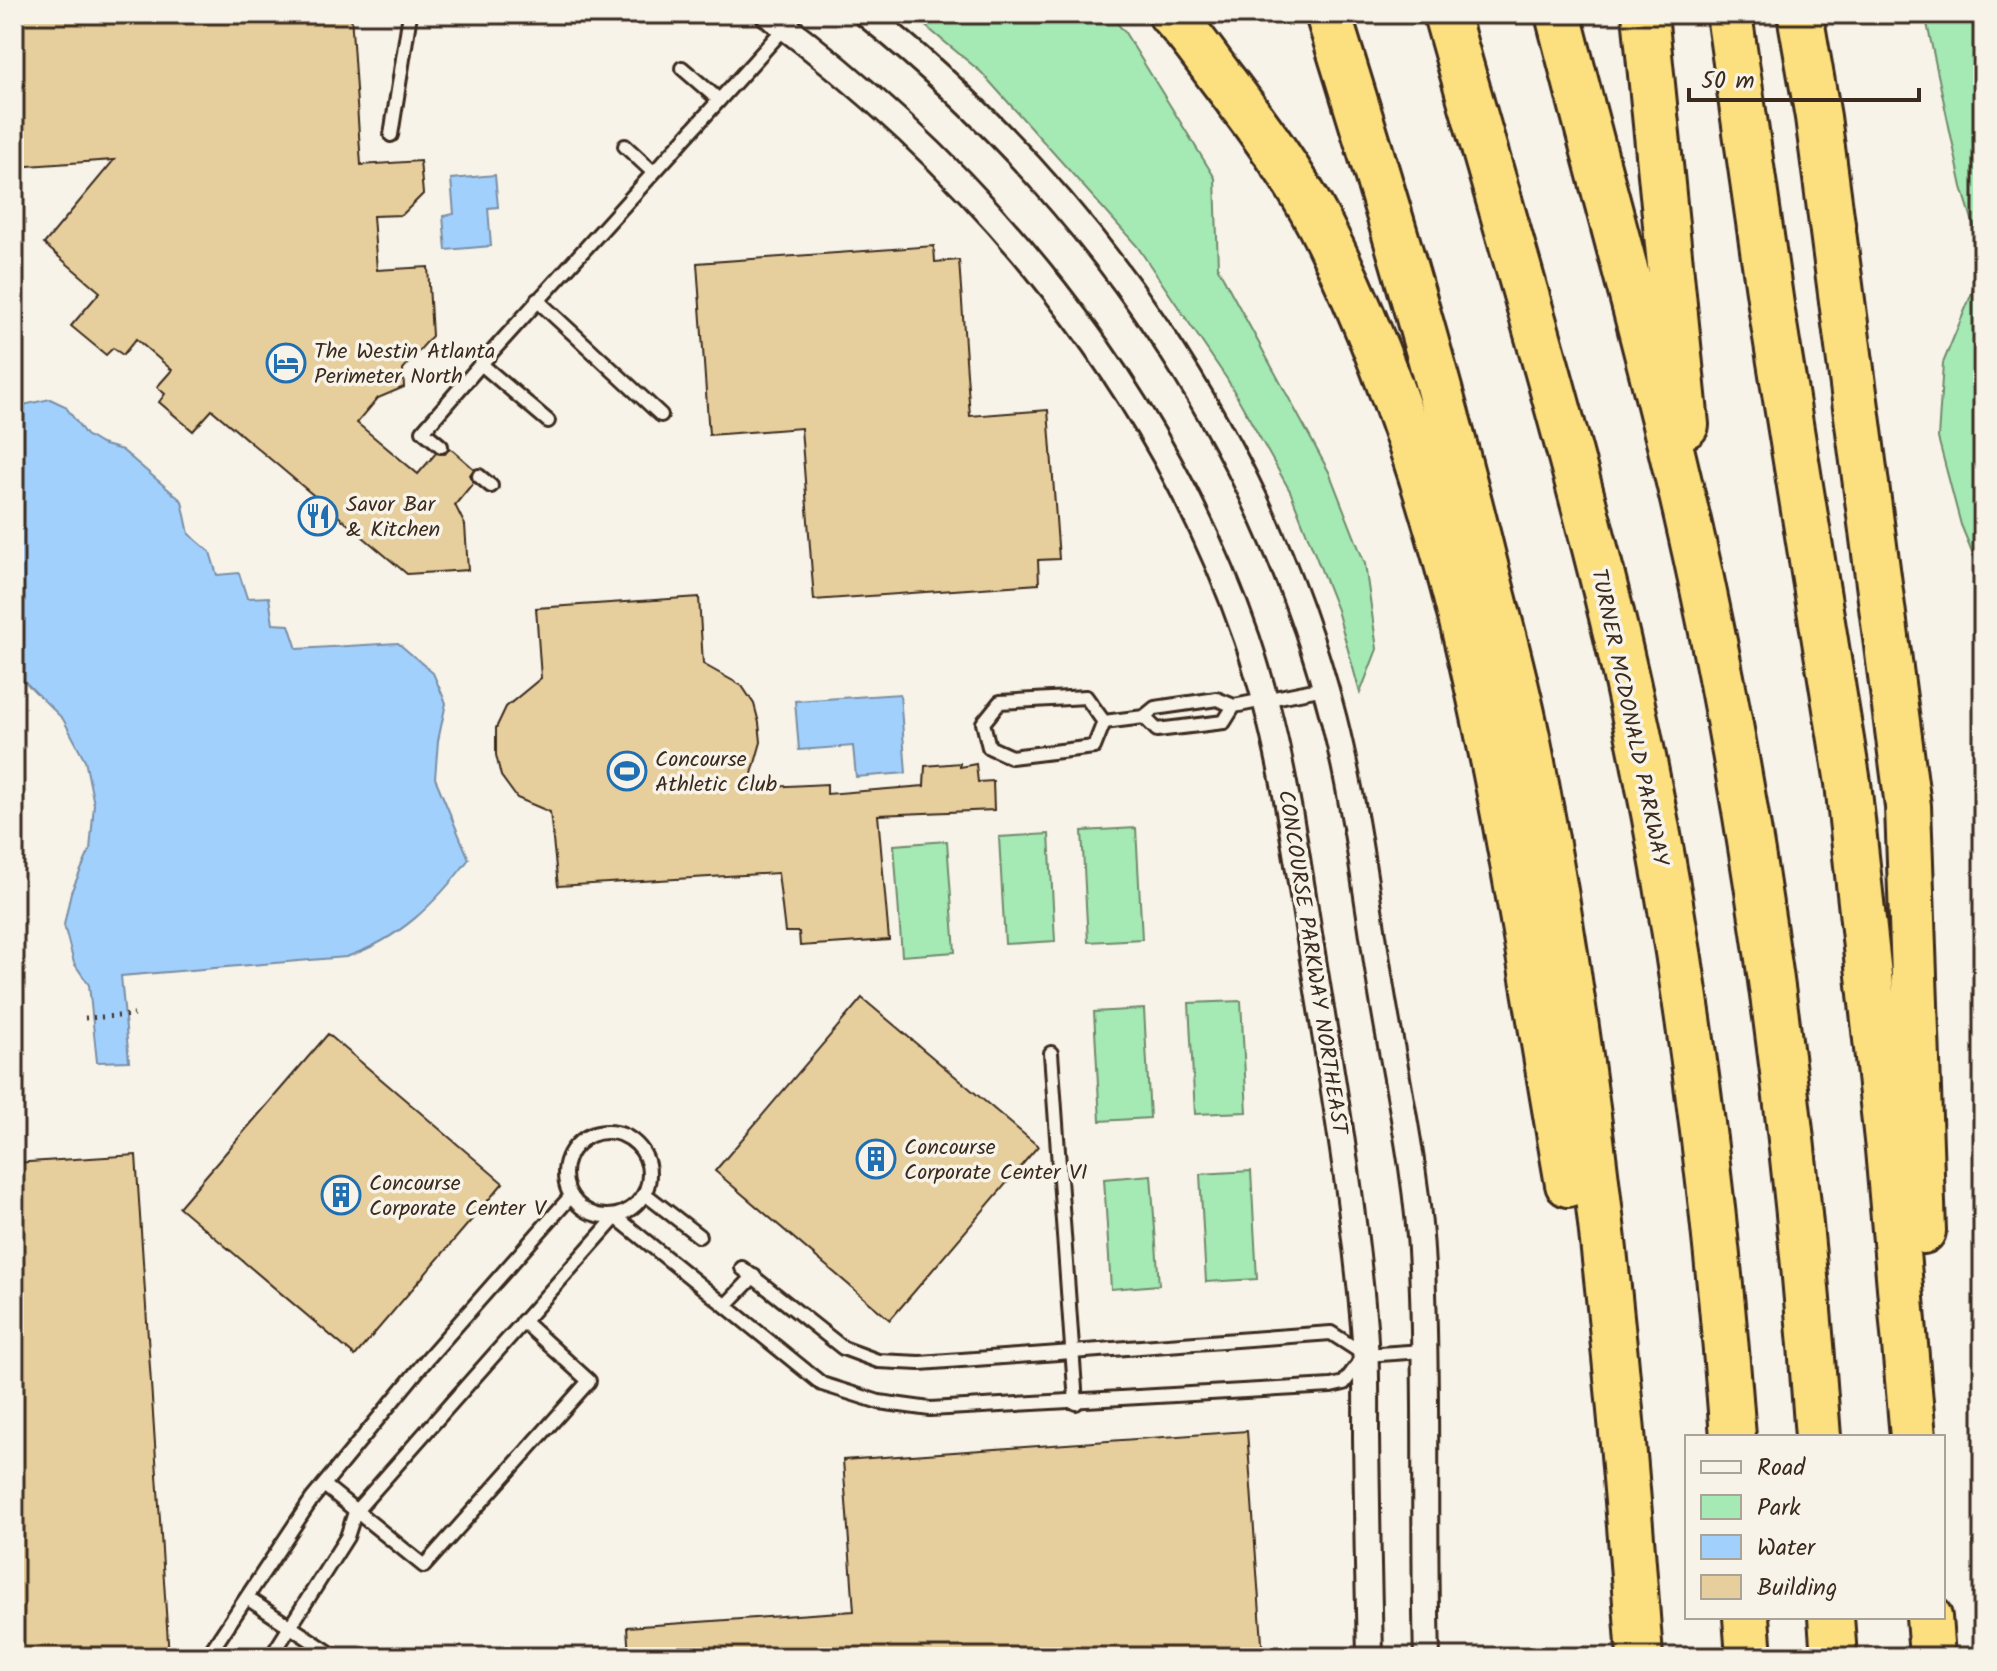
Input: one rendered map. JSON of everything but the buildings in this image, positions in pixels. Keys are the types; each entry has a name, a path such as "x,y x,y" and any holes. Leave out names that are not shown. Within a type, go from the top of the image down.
{"highway":[{"path":"1171,14 1257,125 1319,223 1382,367 1442,536 1497,780 1636,1601"},
{"path":"1328,14 1458,455 1527,734 1562,934 1586,1102 1606,1267 1640,1657"},
{"name":"TURNER MCDONALD PARKWAY","path":"1446,14 1607,595 1640,753 1698,1087 1733,1435"},
{"path":"1558,14 1701,579 1739,783 1766,953 1810,1327 1818,1435"},
{"path":"1645,14 1701,579"},
{"path":"1729,14 1772,312 1848,783 1888,1149 1913,1435"},
{"path":"1800,14 1818,117 1908,806 1928,1350 1925,1435"},
{"path":"1746,1619 1749,1657"},
{"path":"1831,1619 1834,1657"},
{"path":"1929,1619 1932,1657"}],"street":[{"path":"866,14 976,109 1040,175 1098,243 1197,387 1237,460 1273,538 1304,620 1324,688 1356,826 1422,1263 1427,1657"},
{"name":"CONCOURSE PARKWAY NORTHEAST","path":"783,18 963,185 1049,281 1144,419 1182,488 1247,641 1284,781 1350,1183 1365,1355 1370,1657"}],"lane":[{"path":"391,135 410,14"},
{"path":"441,446 423,431 719,100 783,18"},
{"path":"682,68 719,100"},
{"path":"625,146 653,172"},
{"path":"537,300 661,415"},
{"path":"481,364 548,421"},
{"path":"479,476 491,486"},
{"path":"1104,722 1144,717 1155,708 1217,699 1234,706 1264,703 1324,688"},
{"path":"1086,697 1104,722 1094,747 1011,757 989,747 983,723 1000,702 1086,697"},
{"path":"1144,717 1157,730 1224,722 1234,706"},
{"path":"1051,1053 1076,1403"},
{"path":"271,1657 347,1537 355,1512 616,1217 645,1194 648,1173 638,1147 614,1132 599,1133 585,1137 567,1158 566,1184 571,1196 591,1213 616,1217 822,1384 879,1402 930,1409 1076,1403 1344,1383 1365,1355"},
{"path":"645,1194 699,1236"},
{"path":"207,1657 324,1485 510,1261 571,1196"},
{"path":"742,1268 843,1348 878,1361 920,1363 1331,1333 1365,1355 1423,1351"},
{"path":"726,1305 754,1276"},
{"path":"324,1485 424,1566 589,1381 523,1321"},
{"path":"247,1598 336,1657"},
{"path":"524,1657 543,1657"}],"path":[{"path":"85,1018 134,1015"}],"green space":[{"path":"911,14 1109,14 1124,31 1215,178 1218,268 1329,472 1365,564 1377,649 1360,693 1337,610 1290,491 1227,379 1137,246 981,72"},
{"path":"1925,14 1983,14 1983,578 1961,525 1938,438 1943,363 1972,293 1979,242 1962,187"},
{"path":"1136,828 1142,939 1088,942 1082,831"},
{"path":"1049,834 1055,941 1005,944 999,837"},
{"path":"947,841 955,952 902,956 894,845"},
{"path":"1241,1001 1247,1112 1195,1114 1189,1003"},
{"path":"1144,1009 1150,1118 1100,1121 1094,1012"},
{"path":"1251,1171 1257,1279 1206,1282 1200,1174"},
{"path":"1151,1175 1159,1285 1111,1289 1104,1179"}],"water":[{"path":"495,175 498,207 488,208 491,246 446,250 443,216 454,214 451,179"},
{"path":"50,399 65,406 86,435 101,444 122,450 182,501 189,534 210,552 217,575 239,573 247,598 269,597 273,624 289,625 297,649 398,643 433,673 446,703 438,741 435,778 469,859 443,891 400,930 346,957 121,976 129,1061 97,1062 89,985 74,963 64,925 71,892 90,850 94,804 85,760 63,719 14,671 14,407"},
{"path":"900,694 906,773 856,777 853,746 799,750 795,701"}],"place":[{"name":"The Westin Atlanta Perimeter North","path":"286,363"},
{"name":"Savor Bar & Kitchen","path":"318,516"},
{"name":"Concourse Athletic Club","path":"627,771"},
{"name":"Concourse Corporate Center VI","path":"876,1159"},
{"name":"Concourse Corporate Center V","path":"341,1195"}]}
